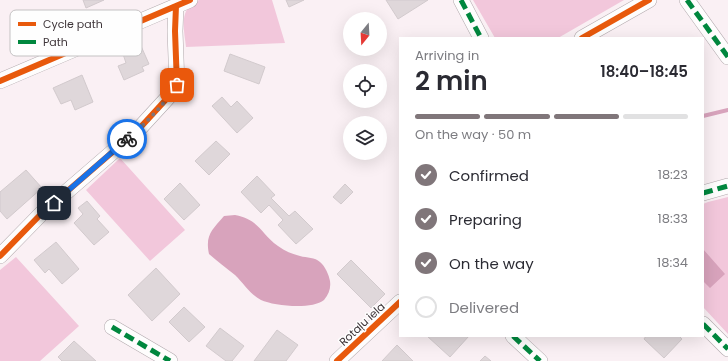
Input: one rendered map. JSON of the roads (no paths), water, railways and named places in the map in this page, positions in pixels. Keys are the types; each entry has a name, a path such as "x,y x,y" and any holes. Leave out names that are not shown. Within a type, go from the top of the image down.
{"street":[{"path":"460,0 480,37"},
{"path":"584,37 649,0"},
{"path":"687,0 728,57"},
{"path":"142,20 183,3"},
{"path":"0,256 42,213 138,130 171,94 177,85 175,31 183,3"},
{"path":"0,81 59,56"},
{"path":"704,193 728,186"},
{"name":"Rotaļu iela","path":"338,361 399,303"},
{"path":"704,325 728,348"},
{"path":"112,328 170,361"},
{"path":"514,337 540,361"}],"waterway":[{"path":"704,116 728,110"}]}
